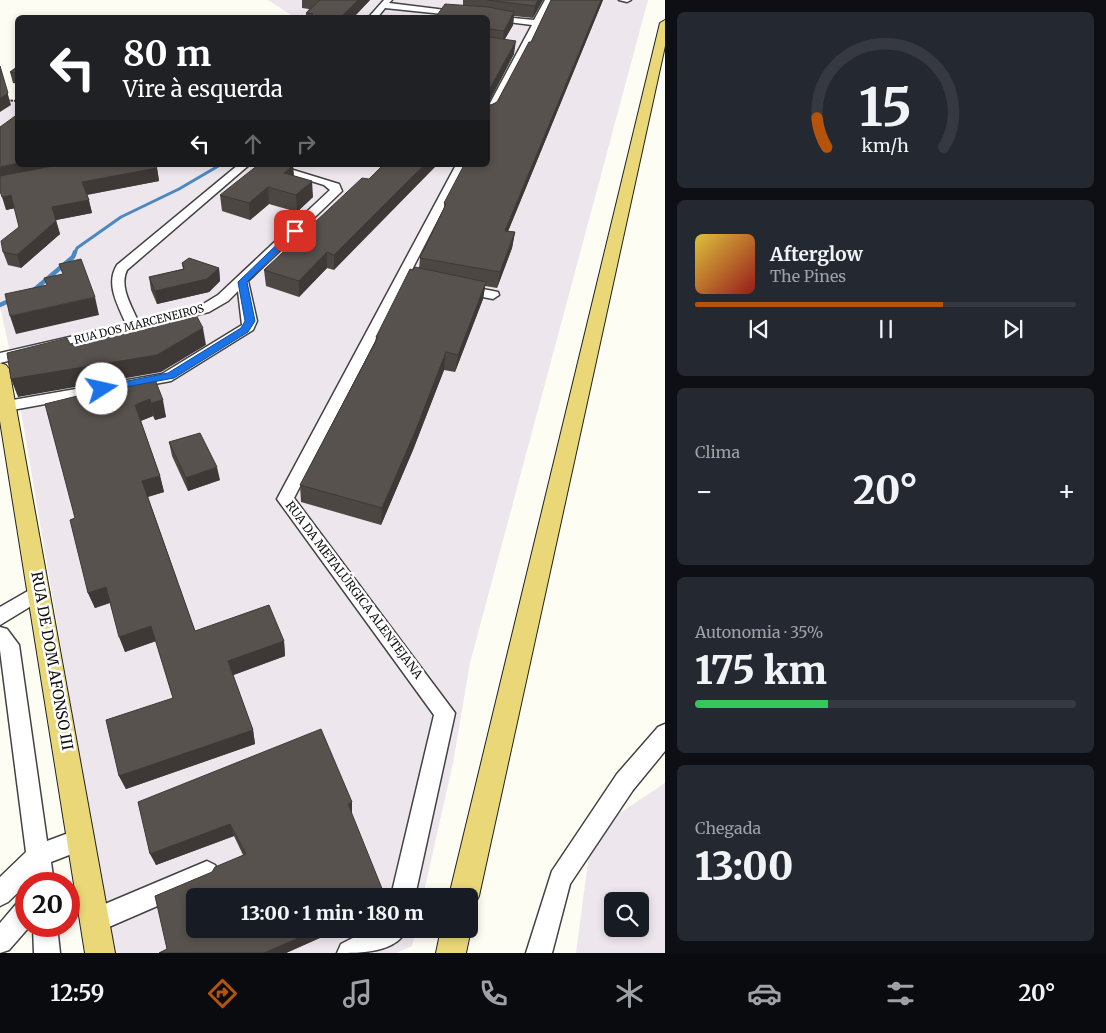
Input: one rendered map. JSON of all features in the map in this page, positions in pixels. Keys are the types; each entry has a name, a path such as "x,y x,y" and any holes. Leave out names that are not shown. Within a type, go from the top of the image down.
{"main road":[{"path":"466,888 665,23"},
{"name":"RUA DE DOM AFONSO III","path":"0,369 6,419 40,592 100,953"},
{"path":"451,953 454,938"}],"street":[{"path":"490,112 517,50 549,0"},
{"path":"375,15 386,2 469,15"},
{"path":"490,17 536,23"},
{"path":"490,96 498,97"},
{"path":"133,325 118,283 117,278 121,268 242,167"},
{"name":"RUA DOS MARCENEIROS","path":"0,358 204,309 223,298 243,282 336,191 335,186 328,183 272,167"},
{"name":"RUA DA METALÚRGICA ALENTEJANA","path":"404,888 445,713 285,499 460,167"},
{"path":"402,276 420,280"},
{"path":"6,419 171,376 248,327 250,321 243,282"},
{"path":"447,286 493,295"},
{"path":"0,617 40,592"},
{"path":"0,635 9,645 41,872"},
{"path":"539,953 560,879 625,782 665,734"},
{"path":"0,894 40,855 82,838"},
{"path":"0,941 15,924"},
{"path":"46,937 47,953"},
{"path":"350,953 378,938"}],"lane":[{"path":"94,921 207,873"}],"path":[{"path":"0,100 15,101"}],"shaded area":[{"path":"268,0 648,0 470,663 453,763 425,888 186,888 186,938 414,938 412,946 396,953 113,953 14,370 0,307 0,102 15,102 15,167 490,167 490,15 291,15"},
{"path":"665,783 665,953 576,953 591,839 611,819"}],"building":[{"path":"320,0 358,0 343,15 312,15 306,13"},
{"path":"487,0 538,0 535,6"},
{"path":"551,0 601,0 505,231 515,232 500,272 420,258 446,204 444,203 463,167 490,167 490,105 497,102 529,42 531,42"},
{"path":"445,4 488,7 514,12 504,31 490,29 490,15 437,15"},
{"path":"490,37 516,41 490,88"},
{"path":"0,66 8,93 0,99"},
{"path":"15,116 15,164 0,167 0,127"},
{"path":"47,167 157,168 82,182 89,200 52,207 56,221 17,255 3,252 1,241 19,227 11,195 2,197 0,176"},
{"path":"255,167 292,167 284,173 312,181 296,195 268,187 249,203 220,195"},
{"path":"381,167 422,167 334,255 327,252 299,281 264,270 362,178 369,179"},
{"path":"189,258 219,268 207,279 155,291 149,277 184,269 182,263"},
{"path":"81,259 95,297 10,316 5,294 47,285 44,278 63,274 59,264"},
{"path":"415,267 486,282 458,355 446,352 415,432 382,508 300,485 378,337 376,337 410,269 413,270"},
{"path":"195,313 203,328 157,355 11,379 7,353 67,338 70,344"},
{"path":"154,377 163,400 151,403 150,399 135,405 160,476 142,481 195,631 269,605 284,641 228,661 253,730 119,776 106,720 173,698 151,626 119,637 106,587 88,593 70,520 75,518 45,404"},
{"path":"200,433 217,467 186,478 169,442"},
{"path":"321,729 352,802 348,804 382,888 186,888 186,938 298,938 264,953 159,953 167,949 155,896 212,872 215,867 246,854 230,824 150,854 138,802"}],"waterway":[{"path":"75,253 77,248 121,217 179,189 217,167"},
{"path":"34,290 73,257 75,252"},
{"path":"0,305 11,300"}],"route":[{"path":"102,389 171,376 245,330 250,321 243,282 295,231"}]}
